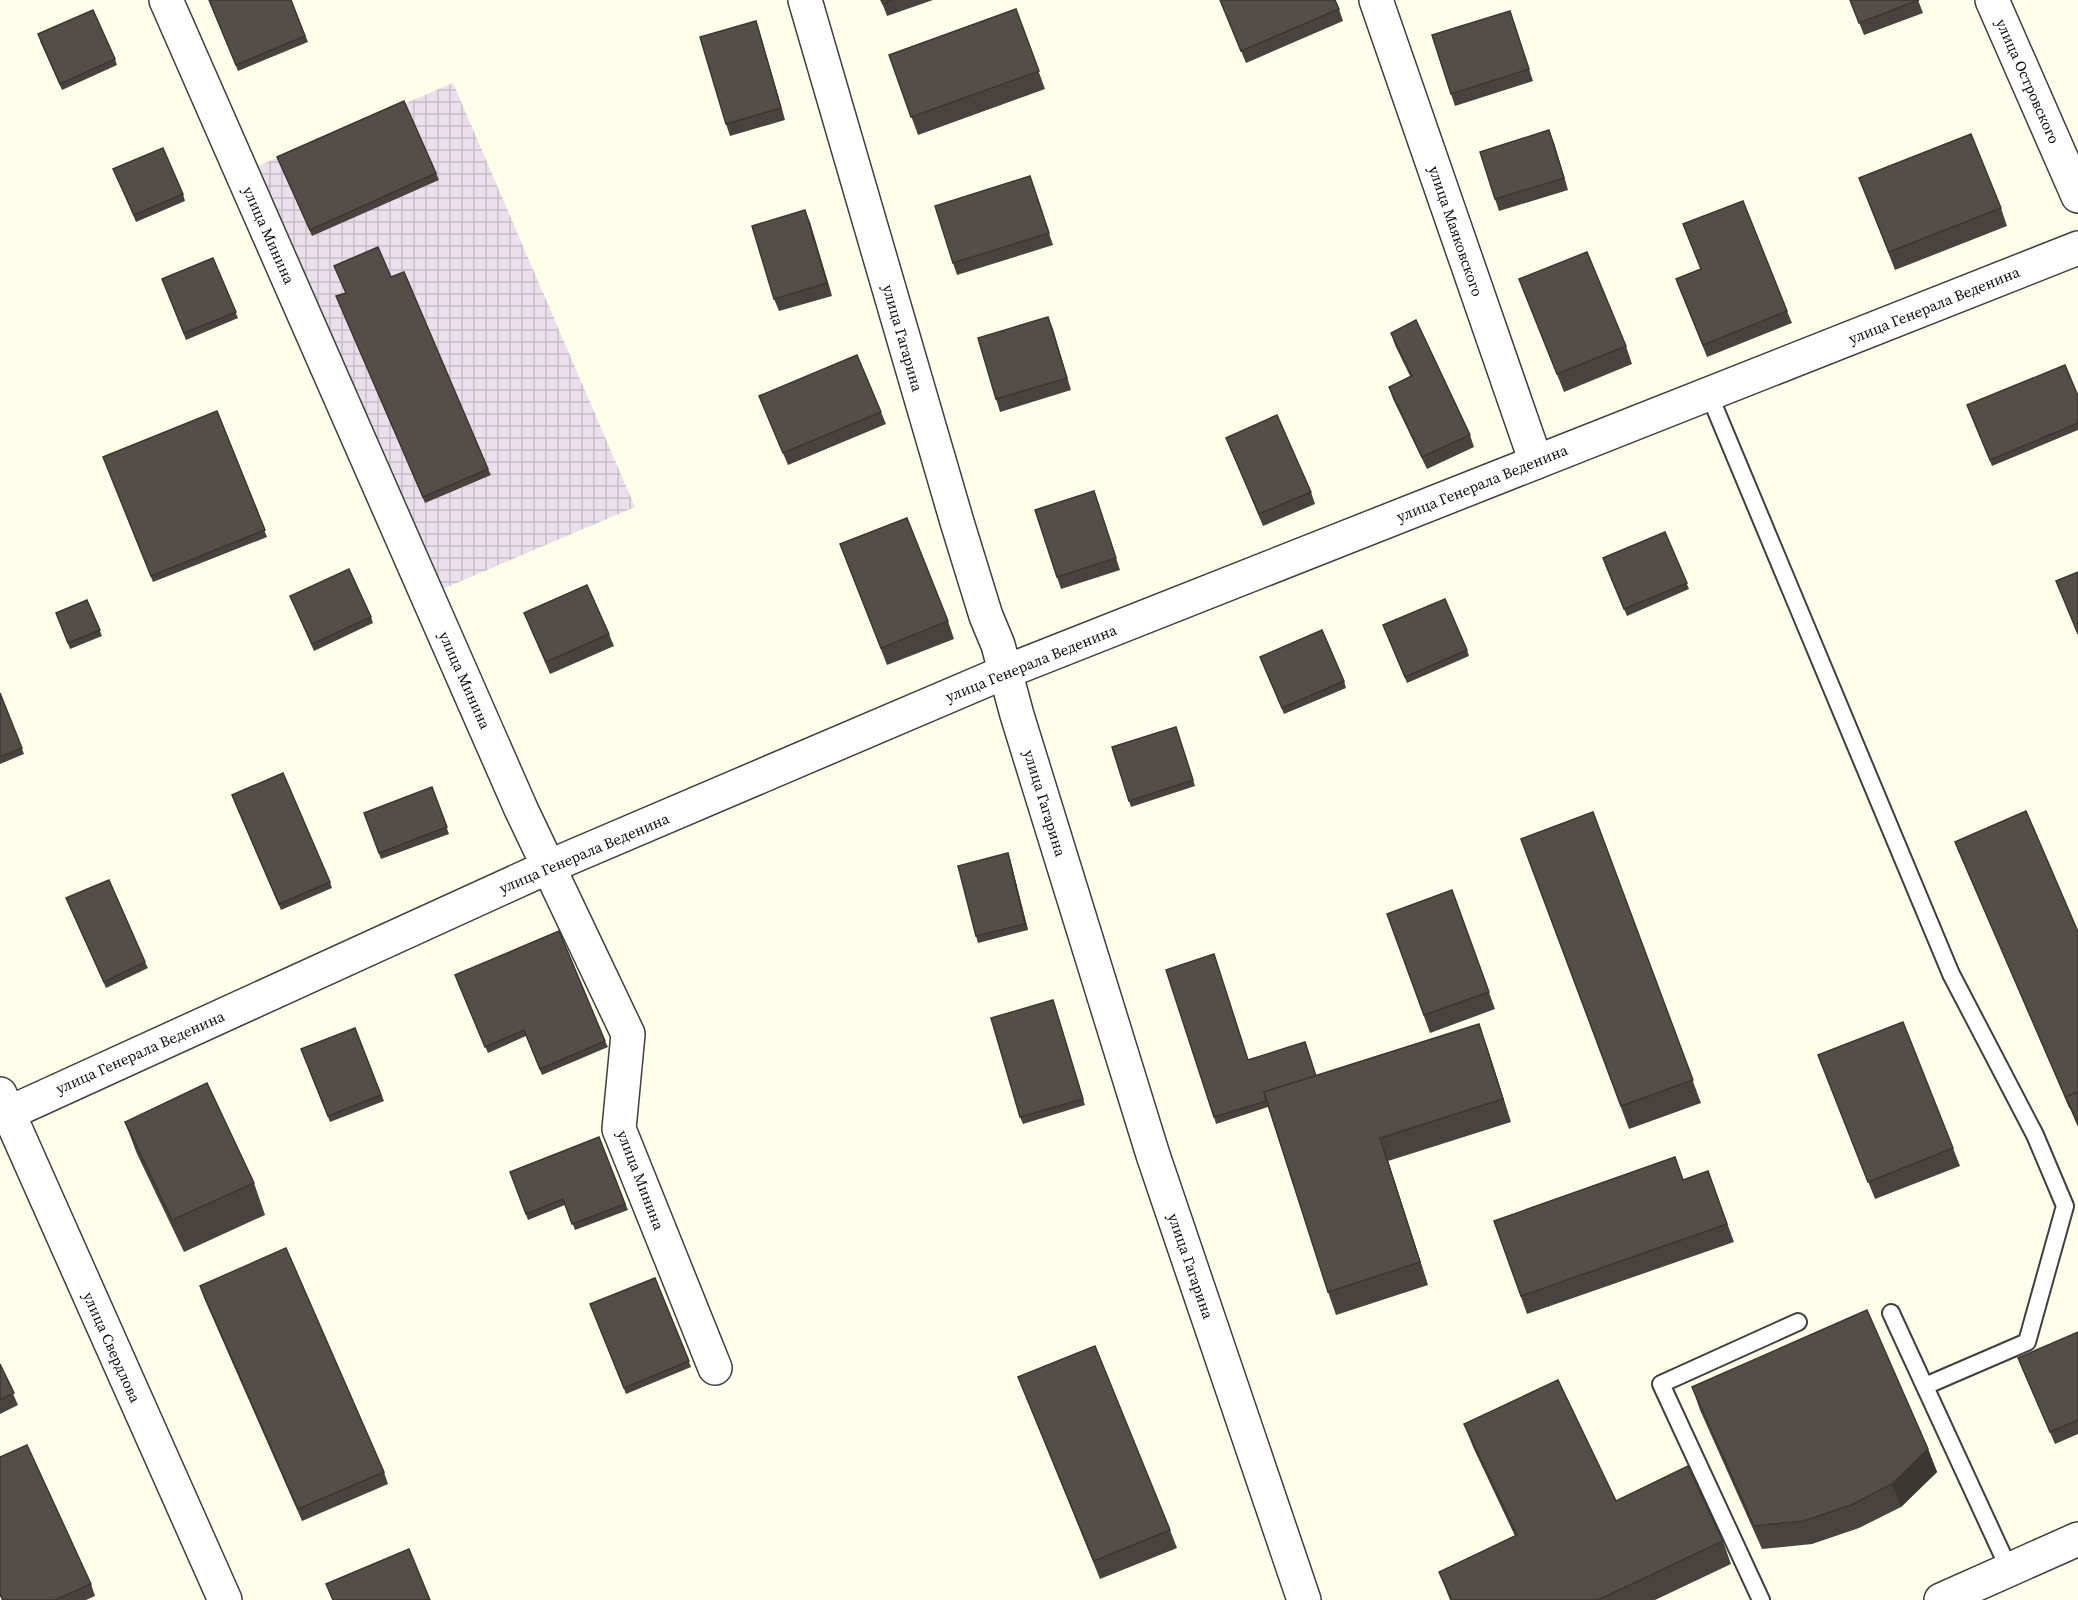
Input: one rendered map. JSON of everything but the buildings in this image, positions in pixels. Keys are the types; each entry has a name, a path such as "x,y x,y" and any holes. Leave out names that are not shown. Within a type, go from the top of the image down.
{"street":[{"name":"улица Минина","path":"166,0 548,867 627,1034 619,1129 715,1368"},
{"name":"улица Гагарина","path":"805,0 957,522 986,616 998,645 1153,1155 1304,1600"},
{"name":"улица Маяковского","path":"1376,0 1536,462"},
{"name":"улица Островского","path":"1992,0 2078,196"},
{"name":"улица Генерала Веденина","path":"3,1108 548,867 1005,672 2078,248"},
{"name":"улица Свердлова","path":"3,1108 225,1600"},
{"path":"1941,1600 2078,1539"}],"lane":[{"path":"1709,394 1951,974 2035,1135 2066,1206 2027,1342 1925,1386"},
{"path":"1891,1313 2009,1569"},
{"path":"1761,1600 1662,1384 1798,1322"}],"shaded area":[{"path":"453,83 635,507 440,590 258,166"}]}
